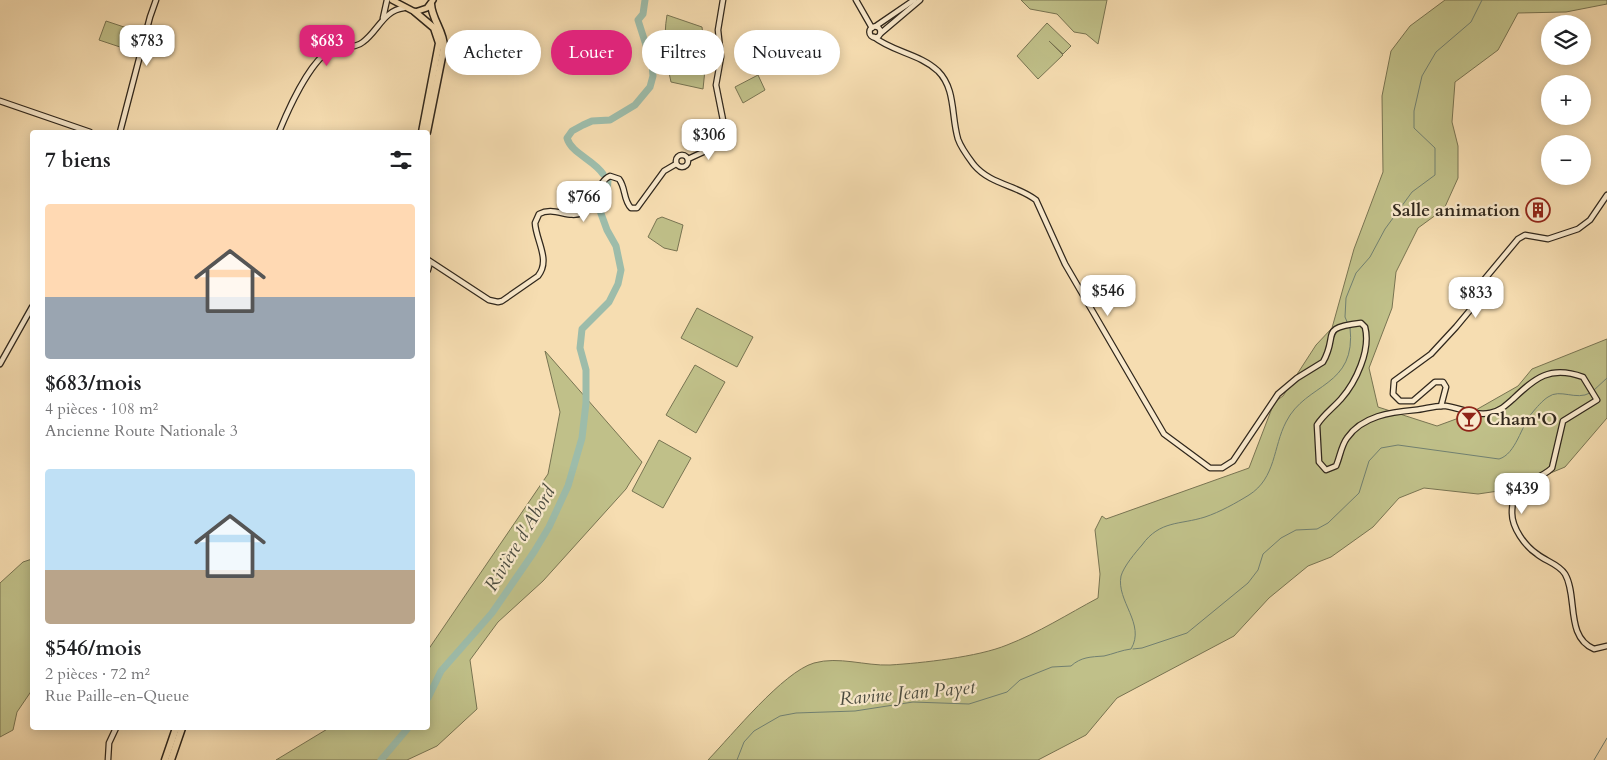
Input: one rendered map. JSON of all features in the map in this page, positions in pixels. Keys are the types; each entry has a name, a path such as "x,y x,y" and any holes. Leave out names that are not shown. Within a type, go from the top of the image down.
{"highway":[{"path":"427,130 444,47 443,35 434,16 432,2"},
{"path":"415,12 434,28 439,43 421,130"},
{"path":"165,760 175,730"},
{"path":"171,760 181,730"}],"main road":[{"path":"121,130 156,0"},
{"path":"383,20 387,0"},
{"path":"392,0 404,8 415,12 432,2"},
{"path":"688,159 707,151 717,143 724,125 716,91 721,57 718,30 723,0"},
{"path":"856,0 880,33 886,45"},
{"path":"914,0 874,27 870,32 886,45 928,63 942,76 953,105 958,138 962,149 985,176 1036,200 1066,264 1129,371 1156,422 1164,434 1205,466 1216,469 1233,461 1278,394 1297,378 1323,362 1332,332 1339,326 1363,324 1367,337 1361,365 1345,395 1317,425 1319,462 1323,469 1329,471 1336,466 1347,438 1361,424 1397,411 1441,406 1475,414 1492,413 1505,406 1538,377 1548,373 1579,375 1586,380 1597,398 1595,403 1563,420 1552,468 1520,486 1514,498 1512,514 1516,528 1532,550 1560,568 1566,576 1576,626 1585,643 1594,649 1607,646"},
{"path":"874,37 920,0"},
{"path":"280,130 296,94 325,54 332,49 361,44 393,11 404,8"},
{"path":"0,101 85,130"},
{"path":"430,262 489,300 502,301 538,276 542,271 544,262 535,223 539,214 550,210 575,215 584,212 591,204 604,180 610,176 619,179 624,185 627,204 631,208 637,208 664,171 676,164 679,156 685,156 688,159"},
{"path":"676,164 680,167 686,166 688,159"},
{"path":"1441,406 1446,387 1443,382 1435,382 1413,401 1400,402 1392,394 1394,381 1431,354 1456,327 1471,309 1483,281 1518,239 1525,235 1548,239 1578,229 1590,220 1607,195"},
{"path":"430,270 438,268"},
{"path":"0,364 30,311"},
{"path":"108,760 109,744 115,730"}],"green space":[{"path":"1021,0 1107,0 1098,44 1086,34 1074,32 1057,14 1030,9"},
{"path":"1445,0 1607,0 1607,4 1566,12 1518,13 1498,50 1455,82 1452,122 1458,146 1458,178 1444,209 1418,228 1396,272 1392,308 1369,368 1378,407 1437,426 1467,415 1518,386 1532,369 1607,339 1607,418 1565,467 1512,489 1478,494 1424,488 1399,498 1373,527 1331,557 1308,566 1269,598 1234,636 1117,698 1086,735 1038,760 708,760 773,691 788,678 814,663 833,660 890,665 966,656 1007,645 1053,623 1098,598 1100,574 1095,530 1102,516 1106,519 1249,468 1272,408 1270,405 1283,396 1316,345 1332,328 1354,249 1383,172 1382,96 1391,51 1410,26"},
{"path":"667,15 702,27 702,30 665,30"},
{"path":"106,21 136,31 129,50 99,40"},
{"path":"1047,23 1071,46 1063,54 1049,41 1063,55 1038,79 1017,56"},
{"path":"670,75 704,75 703,89 671,82"},
{"path":"758,75 765,90 743,103 735,87"},
{"path":"662,217 683,225 677,251 664,248 648,237 657,219"},
{"path":"697,308 753,337 737,367 681,338"},
{"path":"545,351 642,462 626,489 543,581 498,622 470,660 477,709 437,746 407,760 276,760 326,730 430,730 430,647 548,474 560,412"},
{"path":"695,365 725,382 696,433 666,415"},
{"path":"659,440 691,458 663,508 632,491"},
{"path":"30,560 30,693 17,712 13,730 0,737 0,583 23,562"}],"waterway":[{"name":"Rivière d'Abord","path":"603,174 573,148 567,138 572,131 583,125 592,121 610,120 635,105 650,87 653,76 652,64 638,20 643,14 645,0"},
{"name":"Ravine Jean Payet","path":"1348,324 1345,317 1346,298 1356,273 1370,257 1385,229 1412,192 1435,175 1435,148 1414,128 1414,111 1422,76 1436,52 1471,22 1482,0"},
{"name":"Rivière d'Abord","path":"430,694 441,671 492,613 534,552 549,527 568,486 582,438 586,403 586,370 580,348 582,329 609,302 618,284 621,270 616,246 607,230 599,208 607,190 608,181"},
{"name":"Ravine Jean Payet","path":"737,760 744,742 754,731 780,716 796,713 855,711 913,702 969,704 1007,692 1020,680 1052,667 1071,666 1086,658 1104,656 1131,649 1135,640 1135,631 1121,585 1122,572 1127,564 1156,531 1163,527 1216,513 1258,488 1269,471 1286,422 1295,409 1338,373 1346,362 1350,347 1350,327"},
{"path":"1593,391 1607,378"},
{"path":"1133,649 1142,648 1187,633 1248,583 1258,570 1263,554 1281,538 1296,530 1317,529 1328,523 1359,493 1369,461 1381,448 1398,445 1499,459 1510,452 1528,419 1546,398 1558,394 1579,396 1590,393"},
{"name":"Rivière d'Abord","path":"381,760 406,730"},
{"path":"1594,760 1607,738"}],"place":[{"name":"Salle animation","path":"1538,210"},
{"name":"Cham'O","path":"1469,419"}]}
